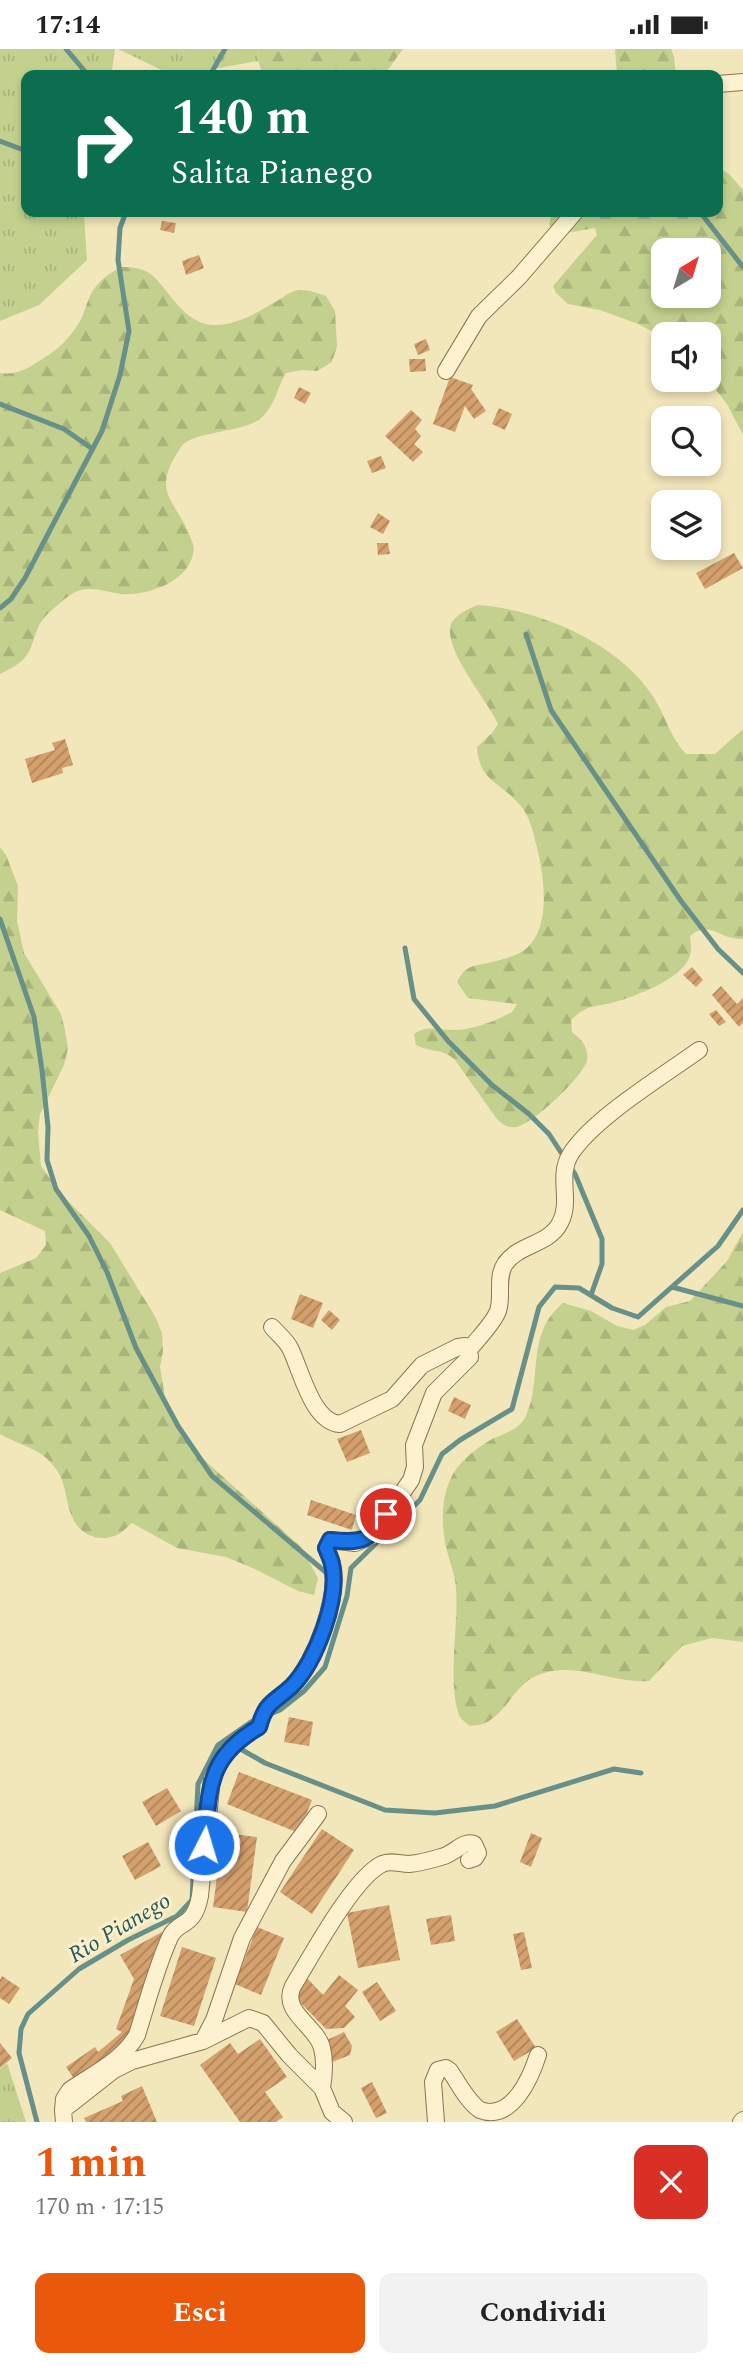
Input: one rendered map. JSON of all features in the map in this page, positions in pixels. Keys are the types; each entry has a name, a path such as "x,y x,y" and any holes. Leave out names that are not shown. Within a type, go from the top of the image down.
{"street":[{"path":"723,84 743,82"},
{"path":"446,371 479,316 519,277 570,217"},
{"path":"469,1350 497,1313 501,1272 506,1262 551,1236 561,1222 566,1204 564,1171 570,1155 593,1129 612,1113 699,1050"},
{"path":"64,2116 64,2099 70,2090 123,2053 136,2035 171,1934 189,1922 198,1907 212,1779 218,1765 238,1739 259,1727 264,1711 275,1698 292,1686 311,1661 332,1591 333,1569 326,1548 330,1540 355,1543 372,1536 411,1480 415,1467 414,1445 426,1409 439,1387 470,1357 465,1346 458,1347 422,1365 392,1399 340,1424 333,1423 322,1416 290,1349 272,1327"},
{"path":"203,2041 214,2020 242,1938 283,1861 318,1814"},
{"path":"322,2088 322,2047 292,2006 289,1996 340,1911 362,1881 386,1862 415,1863 443,1857 453,1854 469,1842 474,1844 478,1853 469,1860"},
{"path":"64,2116 114,2070 132,2061 203,2041 249,2018 263,2023 289,2055 322,2088 332,2112 344,2122"},
{"path":"436,2122 433,2082 438,2070 446,2068 450,2071 479,2109 487,2114 499,2115 508,2111 519,2098 538,2055"}],"green space":[{"path":"0,49 115,49 112,70 21,70 21,217 84,217 87,260 39,305 0,321"},
{"path":"118,49 259,49 258,61 208,70 162,70"},
{"path":"259,49 403,49 388,70 261,70 258,61"},
{"path":"615,49 671,49 674,57 675,70 617,70"},
{"path":"723,170 730,175 743,190 743,435 718,392 721,392 721,322 651,322 651,331 600,310 568,304 556,293 553,286 597,235 595,228 570,232 554,229 549,225 551,217 723,217"},
{"path":"122,267 150,273 187,314 204,324 238,321 298,290 326,296 335,311 337,346 332,362 317,371 286,373 272,404 260,419 252,424 195,438 181,447 167,475 166,486 194,546 194,552 183,573 164,586 142,593 120,594 88,589 74,593 43,619 29,652 23,659 0,674 0,373 23,370 59,347 79,323 97,285"},
{"path":"478,605 502,608 552,622 600,646 621,661 639,678 654,698 676,741 686,754 715,754 743,729 743,939 704,929 697,931 690,936 689,958 668,980 634,996 592,1007 577,1015 571,1020 572,1032 586,1047 587,1060 584,1067 545,1109 516,1127 505,1126 497,1119 455,1060 446,1054 416,1045 414,1034 430,1029 472,1028 512,1012 517,1004 468,998 457,982 471,967 510,957 527,948 535,938 543,913 541,870 528,818 513,797 486,775 479,759 477,747 498,724 459,660 450,634 451,624 456,617"},
{"path":"0,847 18,886 17,921 24,953 61,1014 68,1048 64,1065 40,1114 38,1132 41,1166 60,1193 110,1243 156,1318 162,1333 160,1367 166,1403 180,1434 190,1447 301,1547 318,1578 314,1595 298,1591 226,1557 177,1548 132,1523 112,1537 90,1536 74,1521 63,1482 52,1464 34,1450 0,1434 0,1273 36,1258 46,1245 45,1231 0,1210"},
{"path":"743,1232 743,1642 712,1638 682,1646 649,1681 575,1671 546,1672 525,1683 492,1719 470,1726 459,1715 456,1701 456,1588 443,1529 444,1500 453,1474 475,1450 516,1428 523,1421 531,1402 539,1343 551,1315 563,1303 591,1311 617,1326 633,1330 645,1325 666,1307 690,1301 727,1261"},
{"path":"7,2063 26,2122 0,2122 0,2069"}],"building":[{"path":"162,221 176,223 174,233 160,230"},
{"path":"199,255 204,268 186,275 182,261"},
{"path":"426,339 430,350 418,355 414,344"},
{"path":"409,359 425,359 426,371 410,372"},
{"path":"450,377 473,385 471,389 486,411 474,419 465,406 455,432 433,424"},
{"path":"299,387 311,393 305,404 294,398"},
{"path":"499,408 512,414 505,430 492,424"},
{"path":"411,410 422,420 415,429 421,436 414,444 423,452 413,462 385,436"},
{"path":"381,456 386,468 372,473 367,461"},
{"path":"378,513 390,521 383,534 370,527"},
{"path":"377,543 388,543 390,554 378,555"},
{"path":"734,553 743,568 705,589 696,573"},
{"path":"65,739 73,765 62,768 63,773 32,783 25,759 55,750 52,743"},
{"path":"692,967 703,980 696,987 683,975"},
{"path":"721,986 737,1004 743,998 743,1023 739,1027 712,995"},
{"path":"716,1010 726,1022 719,1026 709,1014"},
{"path":"300,1294 323,1303 313,1328 291,1319"},
{"path":"329,1310 340,1320 332,1330 321,1320"},
{"path":"454,1397 471,1405 465,1419 448,1411"},
{"path":"361,1430 370,1453 347,1462 337,1439"},
{"path":"311,1500 356,1515 352,1530 307,1515"},
{"path":"289,1717 313,1722 309,1746 284,1742"},
{"path":"239,1772 312,1800 299,1833 227,1804"},
{"path":"167,1788 181,1811 156,1826 142,1802"},
{"path":"322,1829 354,1850 312,1914 280,1892"},
{"path":"531,1833 542,1838 531,1867 520,1862"},
{"path":"233,1834 257,1837 247,1912 213,1907 222,1839 232,1841"},
{"path":"148,1842 161,1866 135,1880 122,1856"},
{"path":"389,1905 400,1960 358,1968 347,1913"},
{"path":"451,1915 455,1941 431,1945 426,1919"},
{"path":"257,1927 284,1938 261,1995 235,1984"},
{"path":"162,1932 165,1935 132,2034 124,2047 75,2080 66,2067 95,2047 98,2052 122,2032 116,2029 134,1979 120,1955"},
{"path":"524,1932 532,1968 521,1970 513,1934"},
{"path":"182,1947 216,1958 194,2026 160,2016"},
{"path":"339,1975 358,1990 345,2006 355,2017 344,2028 326,2029 298,2000 296,1991 307,1978 323,1995"},
{"path":"2,1976 20,1988 9,2004 0,1998"},
{"path":"377,1982 396,2011 380,2021 362,1992"},
{"path":"517,2019 536,2048 514,2061 496,2032"},
{"path":"344,2032 352,2046 350,2055 327,2064 327,2040"},
{"path":"260,2039 287,2077 265,2092 283,2117 276,2122 240,2122 200,2065 230,2043 238,2054"},
{"path":"0,2043 12,2058 0,2068"},
{"path":"372,2082 387,2113 376,2118 361,2088"},
{"path":"142,2086 157,2122 86,2122 84,2118 123,2101 121,2096"}],"waterway":[{"path":"66,49 84,70"},
{"path":"213,70 225,49"},
{"path":"0,141 21,149"},
{"path":"0,608 11,599 25,578 102,431 120,375 129,331 118,260 120,228 124,217"},
{"path":"704,217 743,267"},
{"path":"0,404 64,429 91,448"},
{"path":"526,634 551,710 681,901 718,949 743,973"},
{"path":"0,919 34,1017 48,1127 47,1160 56,1189 89,1236 107,1272 136,1348 178,1426 212,1476 329,1575"},
{"path":"405,948 414,999 448,1041 492,1085 529,1114 549,1134 575,1174 602,1239 602,1264 591,1295"},
{"name":"Rio Pianego","path":"268,1715 280,1710 304,1691 325,1667 347,1596 351,1568 420,1500 442,1454 512,1409 539,1307 555,1287 579,1288 612,1308 638,1317 718,1246 743,1210"},
{"path":"672,1287 743,1306"},
{"name":"Rio Pianego","path":"37,2122 19,2053 21,2029 28,2014 79,1969 128,1940 177,1916 192,1900 198,1784 218,1745 259,1718"},
{"path":"237,1747 265,1763 385,1810 435,1813 495,1806 614,1769 641,1773"}],"route":[{"path":"204,1845 208,1801 218,1765 238,1739 259,1727 264,1711 275,1698 292,1686 311,1661 324,1625 332,1591 333,1565 326,1548 330,1540 355,1543 372,1536 386,1514"}]}
